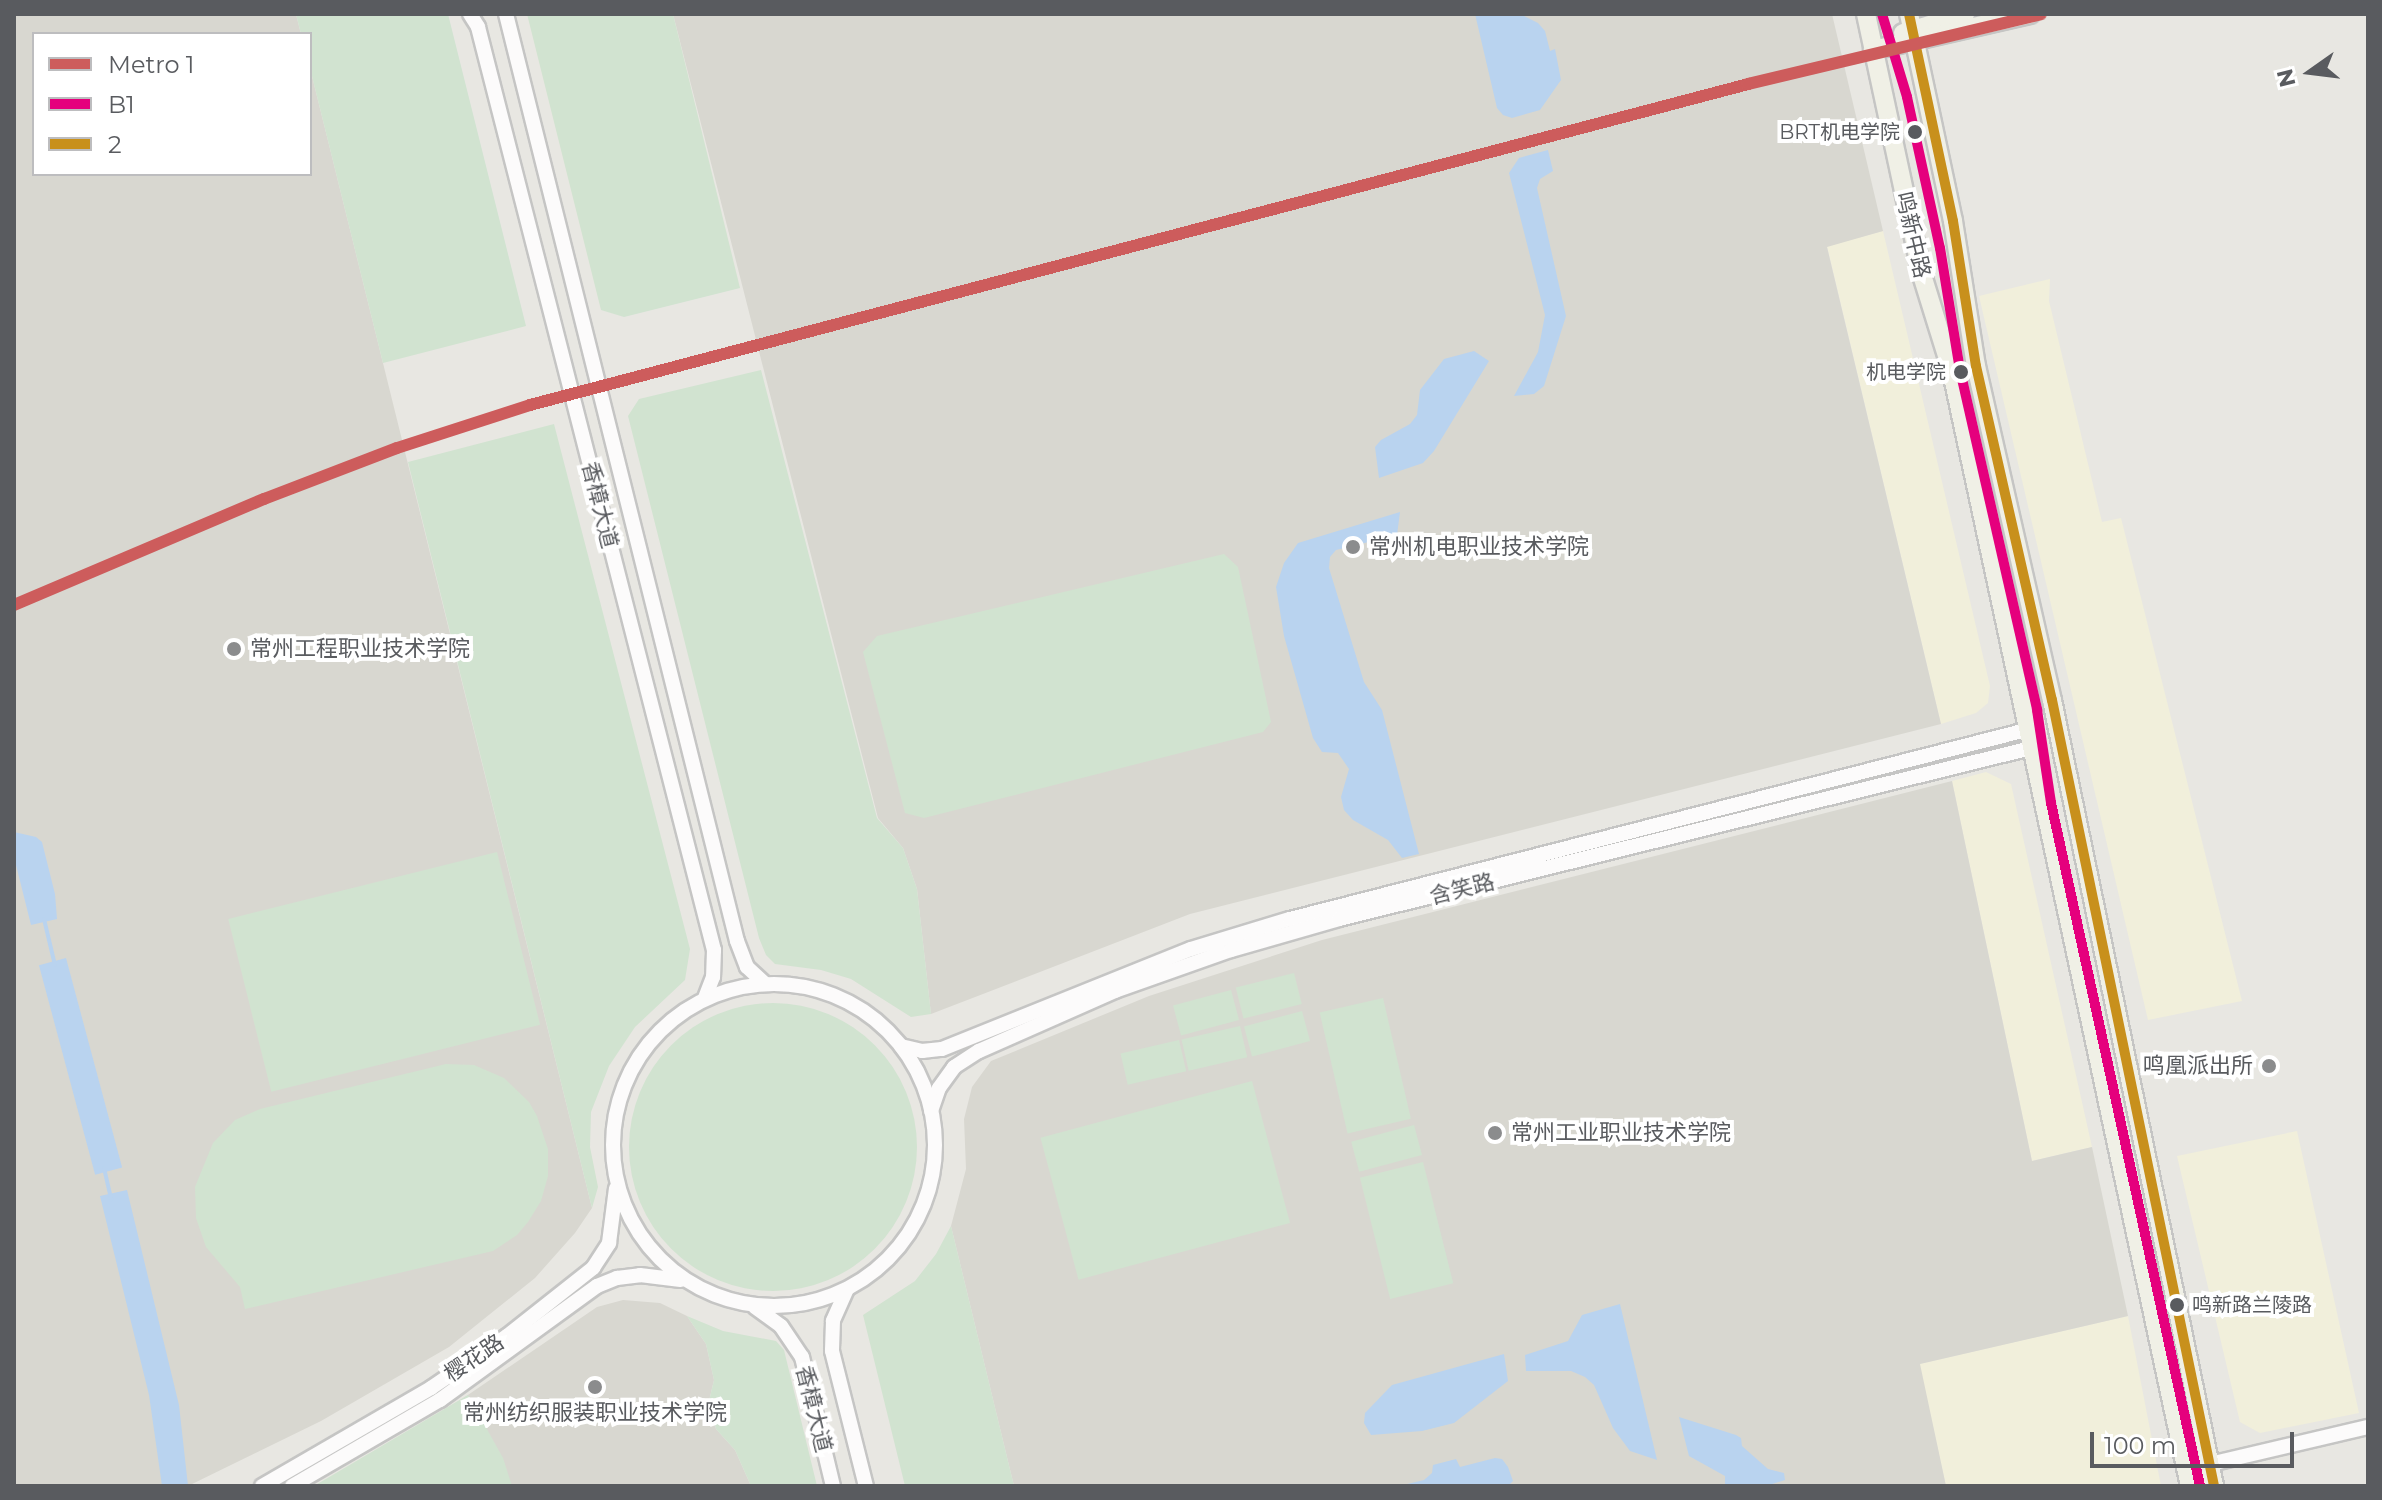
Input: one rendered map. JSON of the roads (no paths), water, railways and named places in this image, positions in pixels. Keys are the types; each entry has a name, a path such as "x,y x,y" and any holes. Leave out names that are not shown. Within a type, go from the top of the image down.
{"main road":[{"name":"鸣新中路","path":"1866,14 1922,275 1952,372 2190,1486"},
{"path":"1873,50 1911,28 1965,14"},
{"path":"1911,28 2030,14"},
{"name":"鸣新中路","path":"1911,28 1953,221 1976,366 2052,700 2214,1486"}],"street":[{"name":"香樟大道","path":"470,14 478,27 714,950 713,977 705,998"},
{"name":"香樟大道","path":"506,14 737,941 747,967 764,983"},
{"name":"含笑路","path":"901,1046 922,1051 942,1049 1191,949 1290,919 2032,738"},
{"name":"含笑路","path":"931,1111 939,1088 954,1067 979,1051 1115,991 1231,950 2032,738"},
{"path":"764,983 804,986 849,1002 874,1018 901,1046 921,1079 931,1111 933,1169 915,1223 898,1249 865,1279 847,1289 803,1304 752,1304 704,1291 672,1270 647,1245 630,1219 613,1157 614,1123 633,1066 672,1019 705,998 764,983"},
{"name":"樱花路","path":"262,1486 431,1388 507,1336 593,1268 609,1243 617,1175"},
{"name":"樱花路","path":"292,1486 440,1400 597,1286 617,1278 640,1275 689,1281"},
{"name":"香樟大道","path":"847,1289 833,1321 832,1351 866,1486"},
{"name":"香樟大道","path":"752,1304 781,1326 802,1357 833,1486"},
{"path":"2210,1464 2368,1427"}],"water":[{"path":"1475,14 1520,14 1538,23 1545,31 1550,51 1555,49 1561,80 1540,110 1512,118 1503,115 1497,108"},
{"path":"1548,150 1553,171 1540,179 1537,188 1566,316 1544,386 1534,394 1514,396 1538,352 1545,315 1509,173 1519,158"},
{"path":"1474,351 1489,361 1434,451 1423,463 1379,478 1375,447 1381,440 1410,424 1417,415 1420,390 1444,359"},
{"path":"1400,512 1397,535 1336,550 1330,557 1329,568 1364,682 1382,710 1419,854 1402,858 1388,840 1353,820 1344,810 1341,797 1349,769 1338,753 1322,752 1313,738 1284,636 1276,587 1284,563 1298,543"},
{"path":"14,832 36,837 42,842 55,894 57,919 31,925 14,857"},
{"path":"66,958 122,1168 95,1175 39,965"},
{"path":"127,1190 179,1405 188,1486 162,1486 149,1395 100,1196"},
{"path":"1620,1304 1657,1460 1630,1451 1613,1428 1594,1385 1585,1377 1571,1371 1526,1371 1525,1355 1568,1341 1582,1315"},
{"path":"1504,1354 1508,1381 1454,1423 1422,1431 1371,1435 1364,1423 1365,1413 1392,1385"},
{"path":"1679,1417 1736,1435 1741,1438 1742,1446 1768,1469 1784,1473 1785,1480 1766,1486 1719,1486 1725,1484 1725,1476 1689,1456"},
{"path":"1456,1459 1460,1467 1502,1459 1508,1467 1513,1481 1508,1486 1399,1486 1424,1480 1432,1473 1433,1465"}],"waterway":[{"path":"44,919 55,965"},
{"path":"104,1168 111,1199"}],"metro line":[{"name":"1","path":"14,605 264,499 397,448 530,405 1748,84 2041,14"}],"place":[{"name":"BRT机电学院","path":"1915,132"},
{"name":"机电学院","path":"1961,372"},
{"name":"常州机电职业技术学院","path":"1353,547"},
{"name":"常州工程职业技术学院","path":"234,649"},
{"name":"鸣凰派出所","path":"2269,1066"},
{"name":"常州工业职业技术学院","path":"1495,1133"},
{"name":"鸣新路兰陵路","path":"2177,1305"},
{"name":"常州纺织服装职业技术学院","path":"595,1387"}]}
